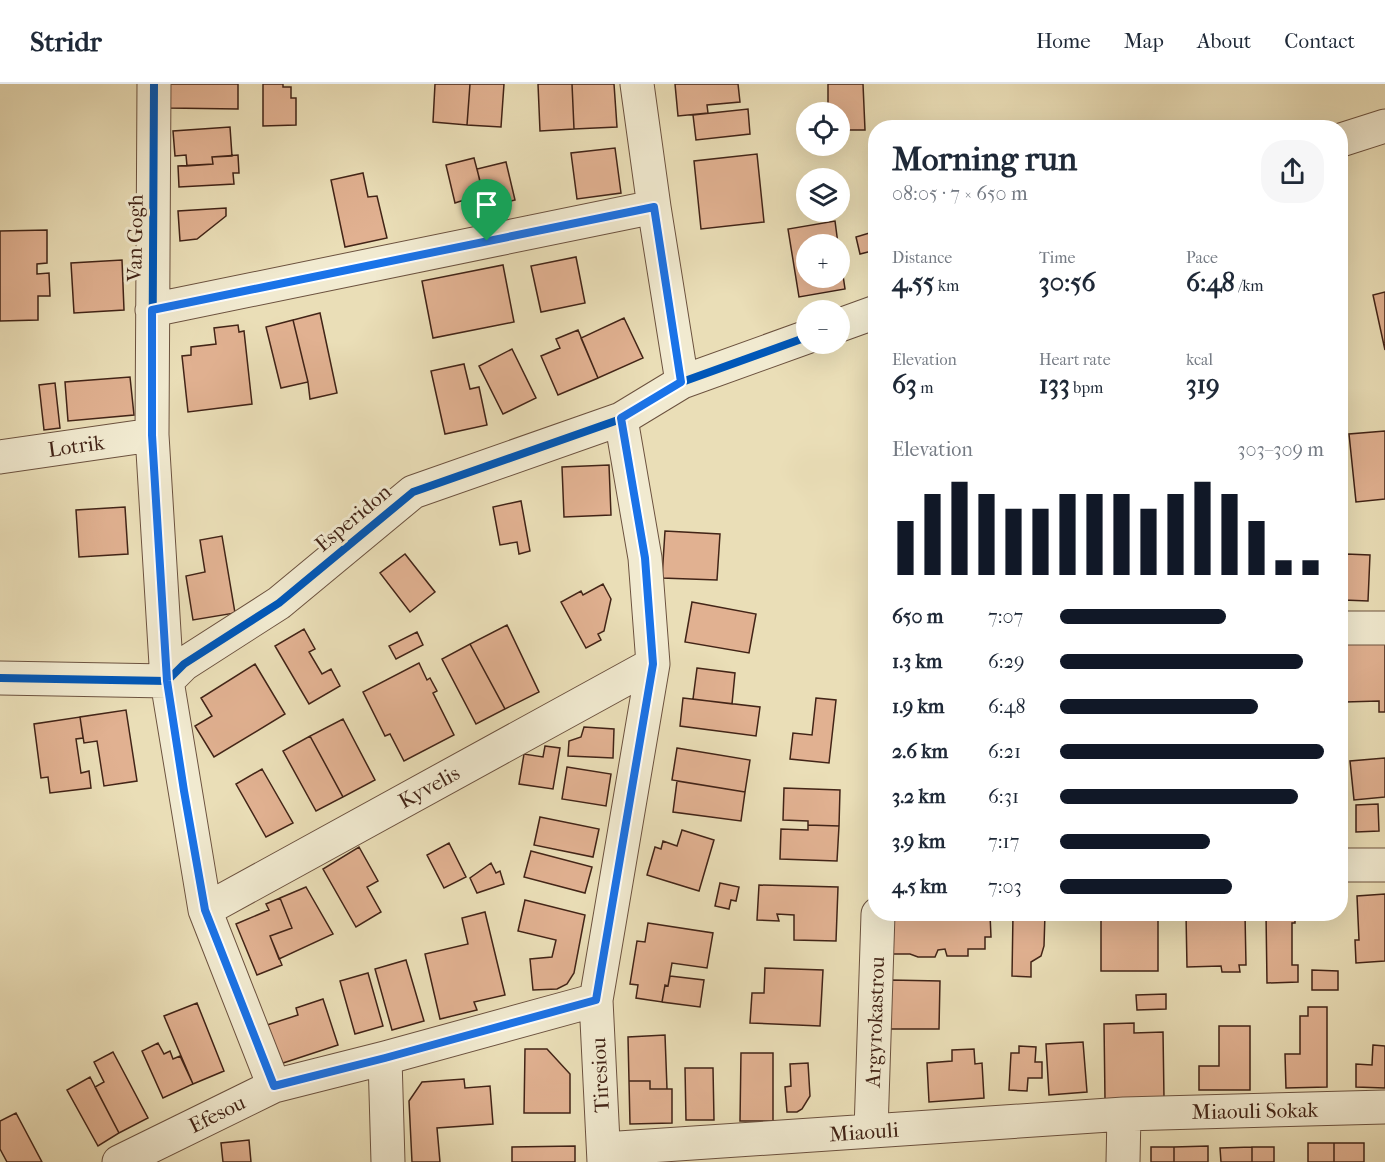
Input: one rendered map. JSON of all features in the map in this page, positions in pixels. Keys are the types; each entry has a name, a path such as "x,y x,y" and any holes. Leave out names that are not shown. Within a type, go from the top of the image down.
{"street":[{"name":"Van Gogh","path":"154,84 152,435 167,681 205,910 274,1086"},
{"path":"637,84 681,382"},
{"path":"1348,138 1385,126"},
{"path":"152,310 654,207"},
{"path":"850,321 868,315"},
{"name":"Esperidon","path":"167,681 184,664 279,603 413,492 621,418 681,382 796,341"},
{"name":"Tiresiou","path":"604,1155 596,1000 653,664 645,558 621,418"},
{"name":"Lotrik","path":"0,458 152,435"},
{"path":"1348,628 1385,628"},
{"name":"Kyvelis","path":"205,910 653,664"},
{"path":"0,678 167,681"},
{"path":"1348,865 1385,865"},
{"name":"Argyrokastrou","path":"872,1131 878,921"},
{"name":"Efesou","path":"119,1162 274,1086 596,1000"},
{"path":"385,1058 388,1162"},
{"name":"Miaouli Sokak","path":"1124,1114 1385,1107"},
{"path":"1123,1162 1124,1114"},
{"name":"Miaouli","path":"604,1155 872,1131 1124,1114"}],"building":[{"path":"169,84 238,84 238,109 168,108"},
{"path":"263,84 283,84 283,87 291,87 291,98 296,98 296,125 263,126"},
{"path":"435,84 470,84 467,125 433,122"},
{"path":"470,84 504,84 501,127 467,125"},
{"path":"538,84 572,84 574,129 540,131"},
{"path":"572,84 614,84 617,127 574,129"},
{"path":"675,84 738,84 740,102 707,105 708,113 678,116"},
{"path":"828,84 863,84 865,130 850,130 850,102 828,102"},
{"path":"748,109 750,134 696,140 693,115"},
{"path":"230,127 232,156 212,157 213,164 187,166 186,155 175,156 173,131"},
{"path":"615,148 621,193 577,199 571,153"},
{"path":"757,154 764,222 701,229 694,161"},
{"path":"238,155 239,173 233,173 234,184 179,187 178,166 213,164 212,157"},
{"path":"474,158 485,200 465,205 464,200 455,203 446,165"},
{"path":"506,162 515,200 486,207 477,169"},
{"path":"363,173 368,197 377,196 387,238 345,247 331,180"},
{"path":"226,208 226,216 197,239 180,241 178,211"},
{"path":"835,222 837,234 796,234 796,278 788,229"},
{"path":"47,230 47,263 37,264 37,274 49,273 50,296 38,296 38,320 0,321 0,231"},
{"path":"868,233 868,252 860,254 856,237"},
{"path":"576,257 585,303 541,312 531,266"},
{"path":"122,260 124,310 74,313 71,263"},
{"path":"503,265 514,322 433,338 422,281"},
{"path":"798,288 845,288 845,289 799,297"},
{"path":"1385,292 1385,350 1373,295"},
{"path":"320,313 337,393 310,399 293,320"},
{"path":"624,318 643,358 598,378 581,338"},
{"path":"293,320 308,382 281,388 266,327"},
{"path":"238,325 239,332 244,331 252,404 188,412 182,356 191,355 191,347 216,344 214,328"},
{"path":"578,330 598,378 558,395 541,356 560,348 556,339"},
{"path":"512,349 536,398 503,414 479,366"},
{"path":"464,364 470,389 479,387 487,425 445,434 431,371"},
{"path":"130,377 134,415 68,421 65,382"},
{"path":"55,383 60,428 44,430 39,385"},
{"path":"1385,431 1385,499 1356,502 1349,434"},
{"path":"609,465 611,515 564,517 562,467"},
{"path":"521,501 530,551 519,554 517,542 500,545 493,507"},
{"path":"125,507 128,554 79,557 76,510"},
{"path":"665,531 720,534 717,580 662,578"},
{"path":"222,536 235,613 193,620 186,576 205,572 200,540"},
{"path":"405,554 435,592 410,612 380,573"},
{"path":"1348,554 1370,555 1368,601 1348,600"},
{"path":"603,584 611,599 604,631 598,634 601,640 586,648 561,602 581,591 583,595"},
{"path":"692,602 756,614 749,653 685,642"},
{"path":"507,625 539,692 505,709 470,644"},
{"path":"304,629 315,649 309,652 322,674 331,669 340,686 309,704 275,646"},
{"path":"417,632 423,645 396,659 389,646"},
{"path":"1385,643 1385,712 1379,712 1379,701 1348,702 1348,644"},
{"path":"470,644 505,709 476,724 442,659"},
{"path":"419,663 427,680 430,678 437,691 433,693 454,735 404,761 390,734 385,736 363,692"},
{"path":"255,664 285,714 214,757 195,726 212,716 201,698"},
{"path":"697,668 735,673 732,704 693,699"},
{"path":"683,698 760,707 756,736 680,726"},
{"path":"816,698 836,700 829,763 790,759 793,733 812,735"},
{"path":"126,710 137,781 104,786 97,741 84,743 80,717"},
{"path":"80,717 83,738 76,739 81,773 89,771 91,788 50,793 48,777 41,778 34,724"},
{"path":"343,719 375,780 343,797 310,736"},
{"path":"584,727 614,729 613,758 568,756 569,741 581,737"},
{"path":"310,736 343,797 316,811 283,751"},
{"path":"545,746 560,748 553,789 519,784 524,754 543,757"},
{"path":"677,748 750,760 745,792 672,780"},
{"path":"1385,758 1385,797 1354,800 1350,761"},
{"path":"567,767 611,774 606,806 562,799"},
{"path":"262,769 293,823 266,837 236,784"},
{"path":"677,781 745,792 741,821 673,812"},
{"path":"784,788 840,790 839,826 808,825 808,821 783,820"},
{"path":"1378,804 1379,831 1356,832 1356,805"},
{"path":"540,817 599,829 593,857 534,845"},
{"path":"808,825 839,826 837,861 780,859 781,829 808,830"},
{"path":"682,830 714,840 699,891 647,875 655,847 661,849 663,841 677,846"},
{"path":"449,843 466,877 444,888 427,855"},
{"path":"359,847 378,881 367,887 381,912 356,927 323,869"},
{"path":"531,851 592,867 585,893 524,877"},
{"path":"491,863 496,873 500,871 504,884 477,893 470,878"},
{"path":"720,883 739,887 736,901 731,900 729,909 715,906"},
{"path":"759,885 838,887 836,941 794,940 794,915 777,914 779,921 757,920"},
{"path":"306,887 333,934 279,959 270,936 292,928 280,898"},
{"path":"1385,894 1385,961 1356,963 1355,940 1359,940 1357,896"},
{"path":"280,898 292,928 270,936 282,965 257,975 236,924 269,910 266,904"},
{"path":"525,900 585,915 574,973 567,984 557,989 533,990 530,959 552,957 556,940 518,931"},
{"path":"485,912 505,995 474,1002 477,1010 440,1019 425,954 468,944 462,918"},
{"path":"893,921 990,921 991,937 985,937 985,949 968,949 968,956 947,956 945,949 938,950 935,957 891,954"},
{"path":"1013,921 1045,921 1044,946 1041,956 1031,962 1031,977 1012,976"},
{"path":"1101,921 1158,921 1158,971 1101,971"},
{"path":"1186,921 1245,921 1246,965 1239,965 1240,972 1222,972 1221,966 1187,967"},
{"path":"1266,921 1295,921 1292,923 1292,965 1298,965 1298,982 1267,983"},
{"path":"648,923 713,933 707,968 672,963 668,986 665,985 662,1002 636,998 638,985 630,984 637,941 645,942"},
{"path":"406,960 424,1021 392,1030 375,969"},
{"path":"765,968 823,970 820,1026 750,1023 752,993 764,993"},
{"path":"1312,970 1338,971 1338,990 1312,990"},
{"path":"368,973 383,1026 355,1034 340,981"},
{"path":"670,976 704,980 700,1007 662,1002 665,985 668,986"},
{"path":"890,980 940,981 939,1029 890,1029"},
{"path":"1166,994 1166,1009 1137,1010 1136,995"},
{"path":"323,999 338,1045 280,1064 267,1025 298,1015 296,1008"},
{"path":"197,1003 224,1071 193,1084 164,1016"},
{"path":"1308,1007 1327,1007 1327,1087 1286,1088 1285,1054 1300,1054 1300,1016 1308,1016"},
{"path":"1134,1023 1134,1033 1163,1032 1164,1098 1105,1099 1104,1024"},
{"path":"1219,1026 1250,1026 1250,1090 1199,1090 1199,1066 1219,1066"},
{"path":"665,1035 667,1089 650,1089 650,1081 629,1081 628,1037"},
{"path":"1083,1042 1087,1092 1049,1095 1046,1044"},
{"path":"158,1043 164,1054 170,1051 173,1059 180,1056 193,1084 163,1098 142,1051"},
{"path":"1373,1045 1385,1046 1385,1088 1356,1087 1356,1064 1372,1065"},
{"path":"1019,1046 1036,1047 1035,1062 1042,1062 1042,1078 1028,1078 1027,1091 1009,1090 1011,1053 1019,1053"},
{"path":"525,1049 547,1049 570,1074 570,1113 524,1113"},
{"path":"974,1049 975,1064 982,1063 984,1098 929,1102 927,1063 952,1061 952,1050"},
{"path":"113,1052 148,1118 119,1133 95,1087 104,1082 94,1062"},
{"path":"741,1053 773,1053 773,1121 740,1121"},
{"path":"808,1063 810,1096 802,1109 797,1112 787,1112 785,1087 791,1086 790,1064"},
{"path":"685,1068 713,1068 714,1120 686,1120"},
{"path":"90,1077 119,1133 98,1146 67,1090"},
{"path":"464,1079 465,1088 490,1086 493,1124 437,1128 440,1162 412,1162 409,1101 422,1082"},
{"path":"629,1081 650,1081 650,1089 672,1089 672,1123 630,1124"},
{"path":"16,1113 42,1162 7,1162 0,1149 0,1121"},
{"path":"249,1140 251,1162 223,1162 221,1143"},
{"path":"1308,1143 1334,1143 1334,1162 1308,1162"},
{"path":"1334,1143 1364,1143 1364,1162 1334,1162"},
{"path":"575,1146 575,1162 512,1162 512,1147"},
{"path":"1208,1146 1208,1162 1174,1162 1174,1147"},
{"path":"1151,1147 1174,1147 1174,1162 1151,1162"},
{"path":"1252,1147 1274,1147 1274,1162 1252,1162"},
{"path":"1252,1147 1252,1162 1221,1162 1220,1148"}],"cycle path":[{"path":"154,84 152,435 167,681 205,910 274,1086"},
{"path":"0,678 167,681 184,664 279,603 413,492 621,419 682,382 796,341"}],"route":[{"path":"654,207 681,382 621,418 645,558 653,664 596,1000 274,1086 205,910 184,791 167,681 152,435 152,310 487,241 654,207"}]}
